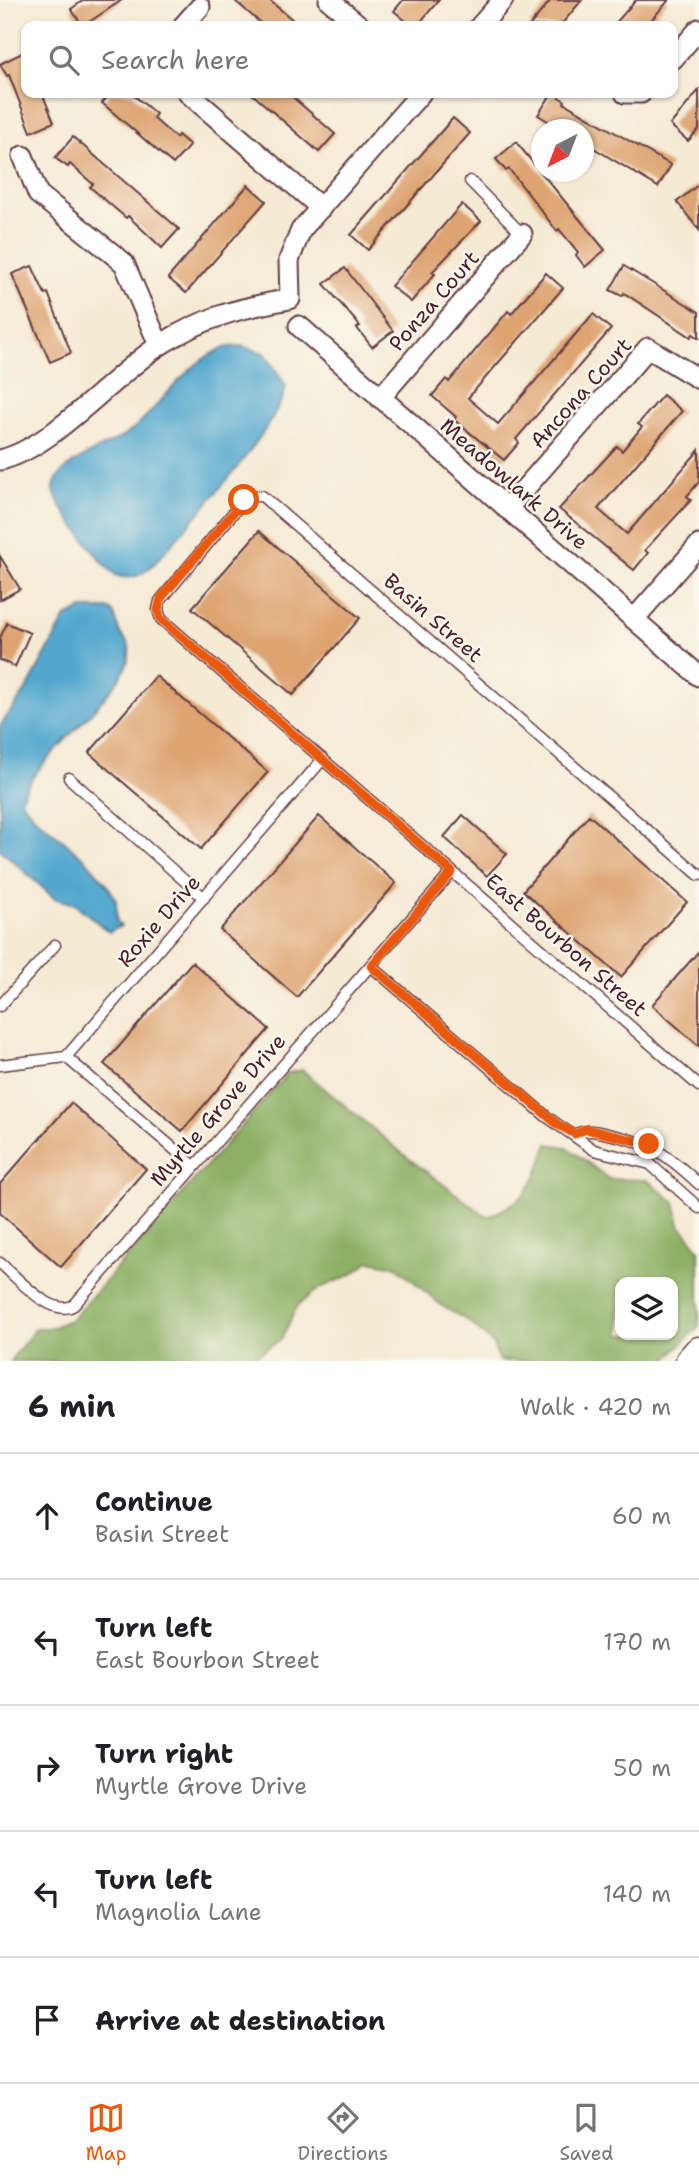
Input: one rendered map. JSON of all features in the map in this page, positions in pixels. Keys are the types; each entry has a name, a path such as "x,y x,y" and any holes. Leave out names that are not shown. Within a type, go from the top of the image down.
{"main road":[{"path":"691,1361 699,1352"}],"street":[{"path":"329,0 354,21"},
{"path":"484,21 503,0"},
{"path":"187,21 200,7"},
{"path":"678,53 699,29"},
{"path":"194,98 321,208"},
{"path":"0,460 38,442 159,345 209,317 290,299 287,274 292,249 301,230 417,98"},
{"path":"23,156 38,194 124,263 159,345"},
{"name":"Ponza Court","path":"380,398 522,234"},
{"name":"Meadowlark Drive","path":"299,326 699,676"},
{"name":"Ancona Court","path":"508,509 648,348 699,379"},
{"path":"634,619 699,545"}],"lane":[{"path":"470,181 522,234"},
{"name":"Basin Street","path":"158,610 161,598 244,500 251,496 262,496 699,874"},
{"name":"East Bourbon Street","path":"158,610 161,619 699,1086"},
{"name":"Roxie Drive","path":"66,1057 323,759"},
{"path":"69,778 204,898"},
{"name":"Myrtle Grove Drive","path":"0,1262 53,1308 71,1307 452,872"},
{"path":"0,1006 55,945"},
{"path":"371,966 548,1117 575,1134 581,1143 594,1150 650,1164 699,1208"},
{"path":"0,1065 66,1057 194,1166"},
{"path":"575,1134 586,1129 649,1144 661,1150 699,1184"}],"green space":[{"path":"302,1070 408,1158 487,1217 513,1204 528,1190 548,1144 567,1147 609,1179 647,1180 675,1202 680,1225 699,1249 699,1326 665,1361 499,1361 493,1344 471,1323 442,1306 396,1266 369,1261 353,1274 320,1288 298,1305 281,1339 248,1361 10,1361 36,1328 51,1328 72,1319 288,1073"}],"water":[{"path":"241,346 265,353 286,386 279,405 250,451 156,562 138,576 128,578 115,575 62,507 54,489 56,480 73,464 128,433 199,362 228,347"},
{"path":"83,609 108,609 113,612 120,633 129,647 127,663 117,682 101,702 43,765 21,801 36,818 86,860 107,884 116,900 117,922 121,926 109,932 75,904 54,898 0,849 0,726 28,687 66,617"}],"building":[{"path":"84,0 122,0 90,21 79,21 71,9"},
{"path":"234,0 269,0 294,21 258,21"},
{"path":"403,0 439,0 421,21 406,21 394,11"},
{"path":"551,0 582,0 564,21 533,21"},
{"path":"636,0 669,0 650,21 617,21"},
{"path":"21,54 21,98 44,98 54,122 31,132 9,75 7,76 0,64"},
{"path":"699,90 699,129 688,141 670,125"},
{"path":"106,98 137,98 156,114 153,118 176,138 178,135 190,145 173,164 102,103"},
{"path":"257,98 294,98 335,134 319,152"},
{"path":"549,98 560,98 592,119 545,119 538,115"},
{"path":"453,118 470,133 368,250 351,235"},
{"path":"594,120 671,165 658,187 594,148"},
{"path":"73,137 179,229 162,248 128,216 126,218 90,187 93,184 70,164 68,167 55,158"},
{"path":"516,142 531,160 531,182 549,182 605,250 585,267 576,255 578,252 559,229 557,231 509,169 506,171 496,159"},
{"path":"699,184 699,230 677,202"},
{"path":"248,185 266,201 186,293 168,278"},
{"path":"462,204 481,221 432,272 435,274 411,302 391,286"},
{"path":"32,266 45,294 48,293 71,353 50,362 12,274"},
{"path":"624,266 699,312 699,338 693,334 691,337 624,293 622,296 610,290"},
{"path":"345,268 393,331 372,347 357,328 360,326 324,284"},
{"path":"546,273 563,288 468,398 498,424 593,314 611,329 516,439 519,443 504,460 454,420 456,417 432,396 446,379 449,382 508,311 511,314"},
{"path":"663,395 682,411 598,509 627,534 699,450 699,482 687,496 691,500 645,550 648,553 634,570 559,509 617,446 622,451 642,427 638,424"},
{"path":"259,531 360,618 293,695 192,608"},
{"path":"0,556 20,589 0,600"},
{"path":"7,623 30,633 15,667 0,660 0,638"},
{"path":"156,676 268,772 201,849 89,753"},
{"path":"463,815 507,854 487,876 444,837"},
{"path":"589,815 687,902 621,977 523,891"},
{"path":"319,816 396,883 297,997 220,930"},
{"path":"699,951 699,1046 652,1005"},
{"path":"192,962 269,1029 182,1131 104,1064"},
{"path":"71,1103 146,1169 61,1267 0,1213 0,1184"}],"route":[{"path":"244,500 161,598 158,610 161,619 452,872 371,966 557,1124 575,1134 586,1129 649,1144"}]}
